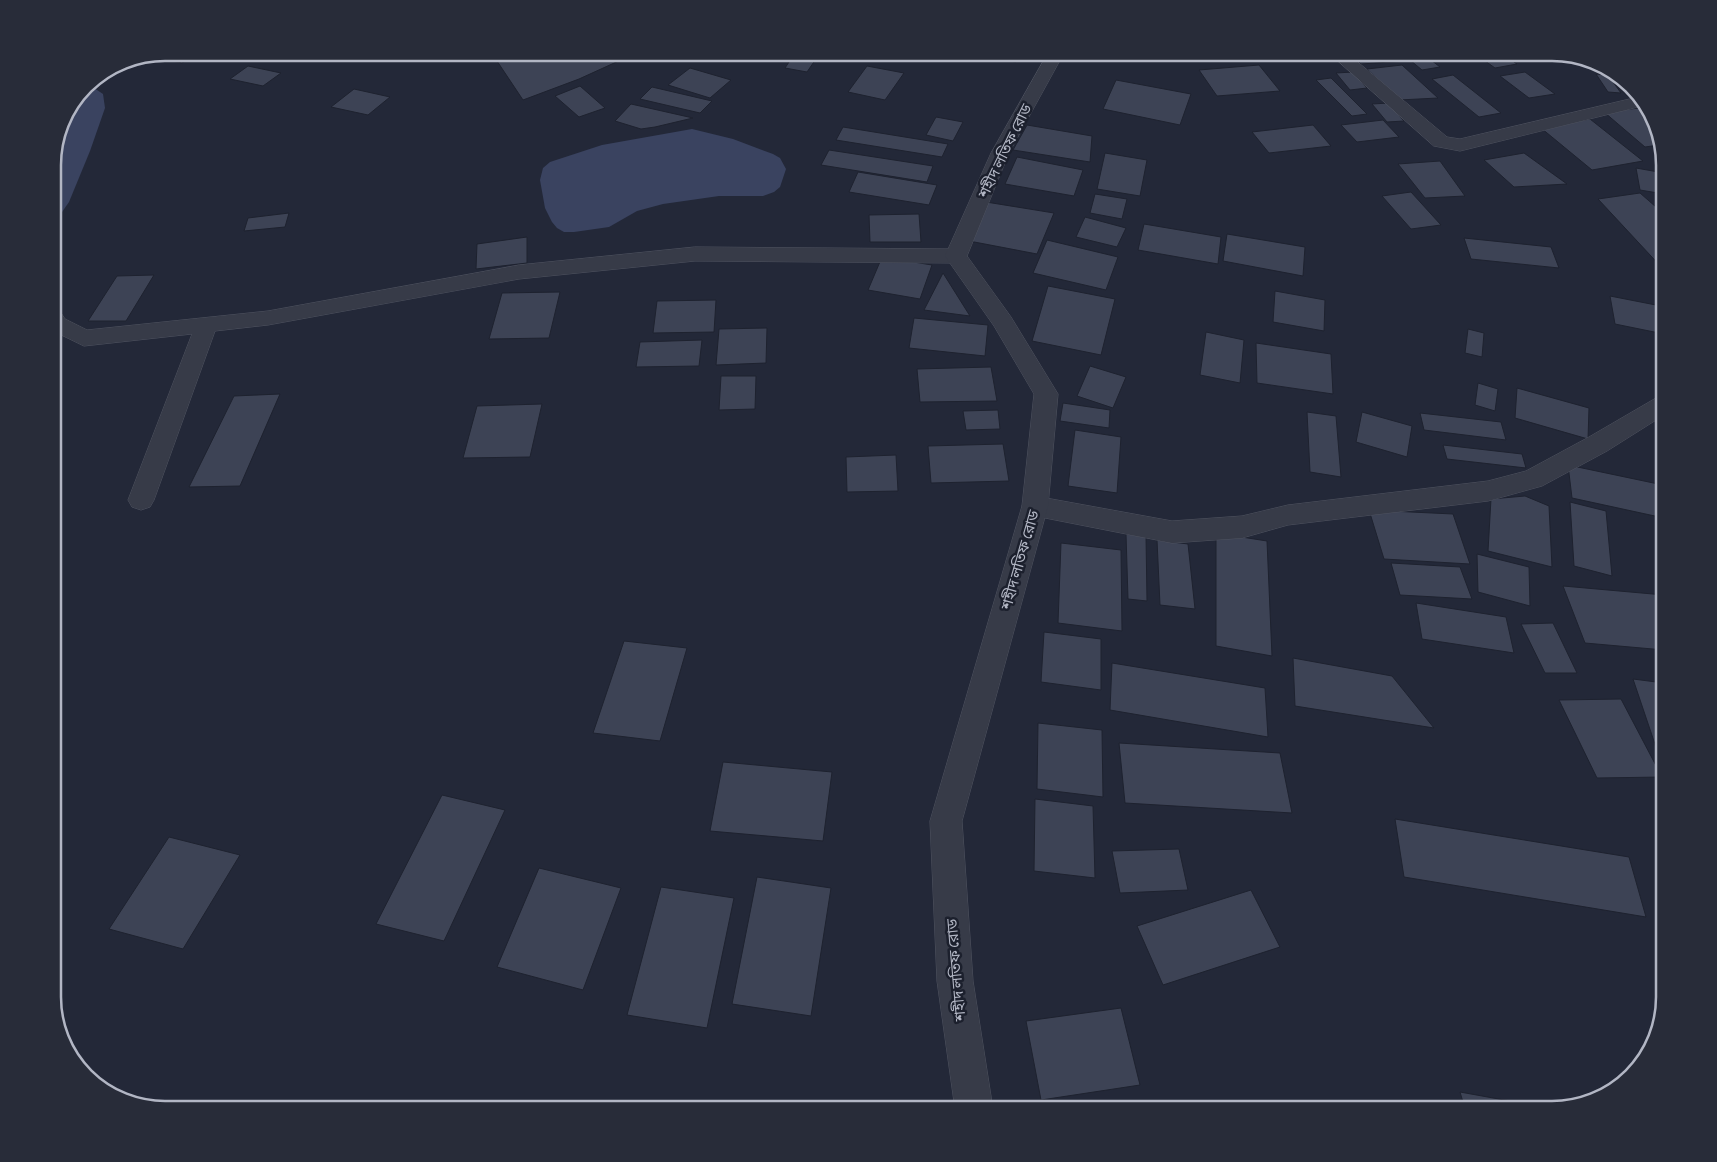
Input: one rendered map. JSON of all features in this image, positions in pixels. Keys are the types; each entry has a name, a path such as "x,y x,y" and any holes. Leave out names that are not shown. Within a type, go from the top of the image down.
{"street":[{"name":"শহীদ লতিফ রোড","path":"973,1101 955,981 946,821 1035,506 1046,394 1003,322 956,256 1000,153 1051,61"},
{"path":"1346,61 1441,142 1460,145 1635,103"},
{"path":"61,326 84,338 206,326 268,318 519,272 695,254 956,256"},
{"path":"141,500 206,326"},
{"path":"1035,506 1172,532 1242,527 1288,516 1488,491 1533,479 1598,444 1656,409"}],"water":[{"path":"95,89 103,94 105,108 69,202 61,214 61,158 65,138 69,125 79,107"},
{"path":"692,129 733,139 780,158 786,169 780,187 774,192 763,196 719,196 663,204 637,211 609,227 564,232 552,222 545,208 540,180 543,168 550,162 602,145"}],"building":[{"path":"497,61 619,61 579,79 523,100"},
{"path":"790,61 815,61 807,72 785,68"},
{"path":"1357,61 1405,61 1361,64"},
{"path":"1411,61 1432,61 1440,67 1422,70"},
{"path":"1485,61 1513,61 1517,64 1495,68"},
{"path":"1259,65 1280,91 1217,96 1199,70"},
{"path":"1402,65 1438,98 1399,100 1367,69"},
{"path":"248,66 281,73 263,86 230,79"},
{"path":"867,66 904,73 885,100 848,92"},
{"path":"690,68 731,80 710,98 668,85"},
{"path":"1353,72 1367,88 1350,90 1336,73"},
{"path":"1525,72 1555,94 1529,98 1500,76"},
{"path":"1596,74 1602,75 1610,79 1621,93 1608,92"},
{"path":"1453,75 1501,113 1479,117 1432,79"},
{"path":"1331,78 1367,114 1352,116 1316,80"},
{"path":"1116,80 1191,94 1180,125 1103,109"},
{"path":"580,86 605,108 579,117 555,96"},
{"path":"652,87 712,101 700,113 640,99"},
{"path":"354,89 390,97 368,115 331,107"},
{"path":"1389,103 1404,121 1387,122 1372,104"},
{"path":"631,104 693,118 641,129 615,121"},
{"path":"1638,108 1648,125 1654,146 1645,147 1604,112"},
{"path":"936,117 963,122 953,141 926,135"},
{"path":"1590,119 1643,161 1592,170 1541,128"},
{"path":"1383,120 1399,137 1357,142 1341,125"},
{"path":"1027,125 1092,136 1090,162 1013,150"},
{"path":"1313,125 1331,146 1269,153 1252,132"},
{"path":"843,127 948,144 942,157 836,140"},
{"path":"829,150 933,166 927,182 821,165"},
{"path":"1105,153 1147,160 1140,196 1097,189"},
{"path":"1524,153 1567,184 1514,187 1484,160"},
{"path":"1017,157 1083,170 1074,196 1005,184"},
{"path":"1440,161 1465,196 1425,198 1398,164"},
{"path":"1636,168 1656,172 1656,193 1640,190"},
{"path":"858,172 937,185 929,205 849,192"},
{"path":"1411,192 1441,225 1411,229 1382,196"},
{"path":"1640,193 1656,207 1656,261 1598,199"},
{"path":"1095,194 1127,199 1122,219 1090,213"},
{"path":"986,202 1054,213 1037,254 969,241"},
{"path":"289,213 285,227 244,231 248,218"},
{"path":"919,214 921,242 870,242 869,215"},
{"path":"1085,217 1126,228 1117,247 1076,237"},
{"path":"1144,224 1221,237 1218,264 1138,250"},
{"path":"1227,234 1305,247 1303,276 1223,261"},
{"path":"527,237 527,263 476,269 477,244"},
{"path":"1464,238 1551,247 1559,268 1471,259"},
{"path":"1047,240 1118,257 1106,290 1033,273"},
{"path":"882,257 932,265 920,299 868,290"},
{"path":"943,273 970,316 924,310"},
{"path":"154,275 126,321 88,321 117,276"},
{"path":"1048,286 1115,299 1101,355 1032,341"},
{"path":"1275,291 1325,300 1324,331 1273,322"},
{"path":"560,292 549,338 489,339 502,293"},
{"path":"1610,296 1656,305 1656,332 1615,324"},
{"path":"716,300 714,332 653,333 657,301"},
{"path":"914,318 988,325 985,356 909,348"},
{"path":"767,328 766,363 716,365 719,329"},
{"path":"1468,329 1484,333 1482,357 1465,353"},
{"path":"1206,332 1244,340 1240,383 1200,375"},
{"path":"702,340 699,366 636,367 640,342"},
{"path":"1256,343 1331,354 1333,394 1257,383"},
{"path":"1090,366 1126,377 1113,408 1077,396"},
{"path":"991,367 997,401 920,402 917,369"},
{"path":"721,376 756,376 755,409 719,410"},
{"path":"1478,383 1498,389 1495,411 1475,405"},
{"path":"1517,388 1589,408 1588,439 1515,418"},
{"path":"280,394 240,486 189,487 234,396"},
{"path":"1063,403 1110,410 1109,428 1060,421"},
{"path":"542,404 530,457 463,458 477,406"},
{"path":"998,410 1000,429 966,430 963,411"},
{"path":"1307,412 1336,416 1341,477 1310,472"},
{"path":"1362,412 1412,426 1407,457 1356,442"},
{"path":"1420,413 1501,422 1506,440 1424,430"},
{"path":"1075,430 1121,437 1117,493 1068,486"},
{"path":"1003,444 1009,481 931,483 928,446"},
{"path":"1443,445 1522,454 1526,468 1447,459"},
{"path":"896,455 898,491 847,492 846,457"},
{"path":"1568,465 1656,484 1656,516 1572,498"},
{"path":"1525,496 1549,506 1552,567 1488,551 1491,499"},
{"path":"1570,502 1606,511 1612,576 1574,566"},
{"path":"1369,510 1453,514 1470,564 1384,559"},
{"path":"1216,533 1267,541 1272,656 1216,646"},
{"path":"1126,534 1146,536 1147,601 1128,599"},
{"path":"1157,540 1188,544 1195,609 1160,605"},
{"path":"1061,543 1121,550 1122,631 1058,623"},
{"path":"1477,554 1529,567 1530,606 1478,592"},
{"path":"1391,563 1460,567 1472,599 1400,595"},
{"path":"1563,586 1656,594 1656,649 1585,643"},
{"path":"1416,603 1506,617 1514,653 1422,639"},
{"path":"1553,623 1577,673 1545,673 1521,624"},
{"path":"1044,632 1101,639 1101,690 1041,682"},
{"path":"624,641 687,648 660,741 593,733"},
{"path":"1293,658 1392,676 1434,728 1295,706"},
{"path":"1112,663 1265,688 1268,737 1110,710"},
{"path":"1633,679 1656,682 1656,747"},
{"path":"1621,699 1656,766 1656,777 1597,778 1559,700"},
{"path":"1038,723 1102,730 1103,797 1037,789"},
{"path":"1119,743 1280,753 1292,813 1125,803"},
{"path":"723,762 832,772 823,841 710,831"},
{"path":"442,795 505,810 444,941 376,924"},
{"path":"1035,799 1093,806 1095,878 1034,871"},
{"path":"1395,819 1629,857 1646,917 1404,877"},
{"path":"169,837 240,855 183,949 109,929"},
{"path":"1179,849 1188,890 1120,893 1112,851"},
{"path":"539,868 621,888 583,990 497,967"},
{"path":"757,877 831,888 811,1016 732,1004"},
{"path":"661,887 734,898 707,1028 627,1015"},
{"path":"1251,890 1280,947 1163,985 1137,926"},
{"path":"1121,1008 1140,1085 1041,1100 1026,1021"},
{"path":"1460,1092 1510,1101 1463,1101"}]}
